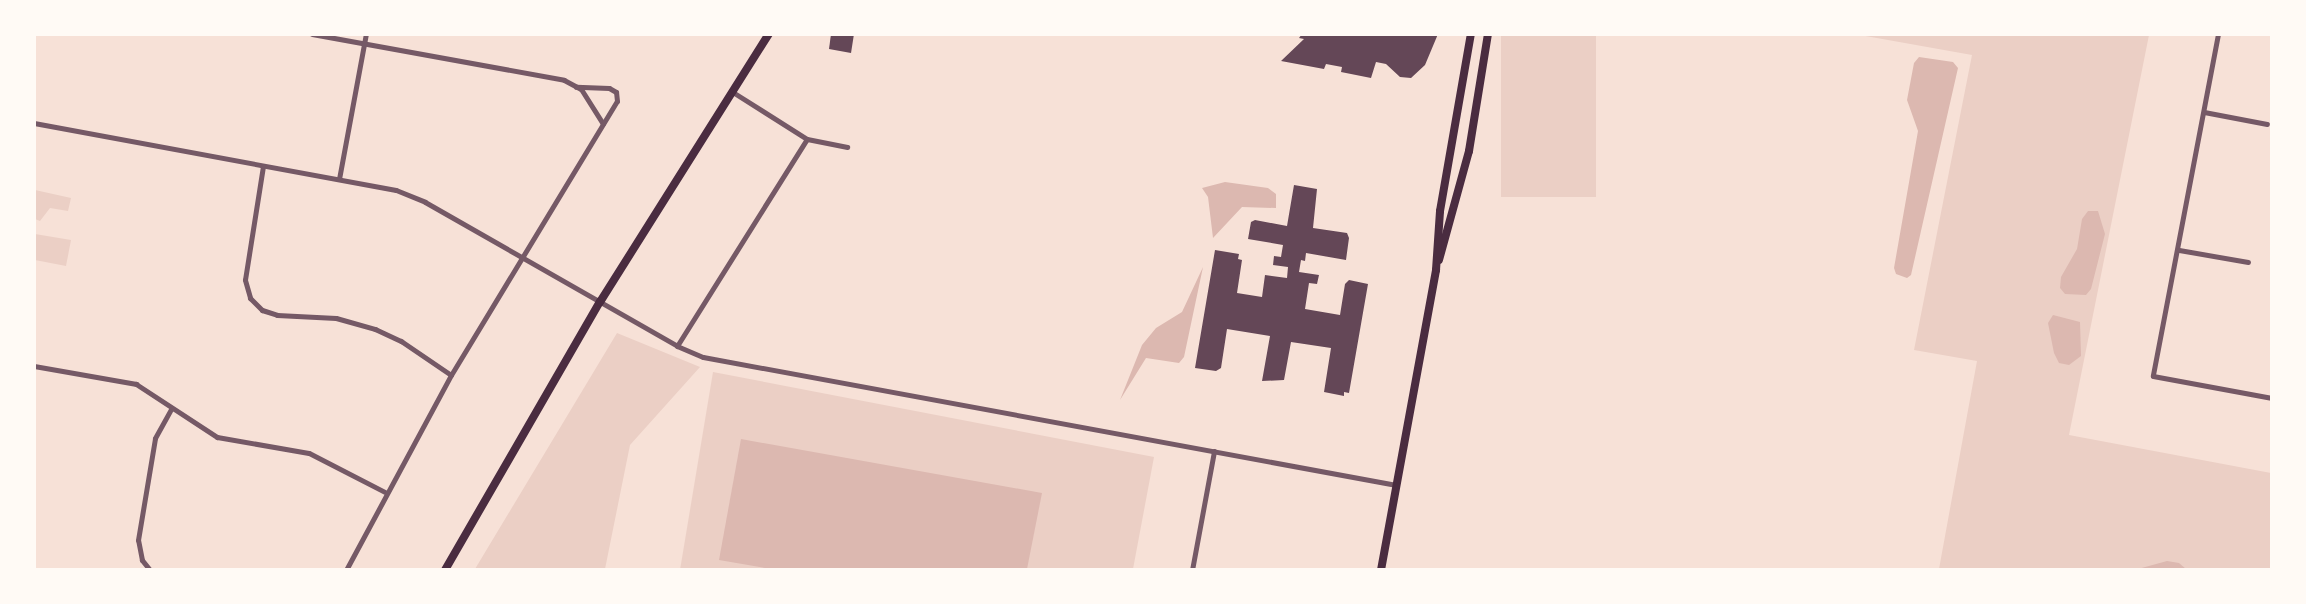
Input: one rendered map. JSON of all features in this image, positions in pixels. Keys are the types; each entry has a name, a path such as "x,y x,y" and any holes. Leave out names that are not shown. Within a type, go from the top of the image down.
{"main road":[{"path":"444,570 600,302 730,91 769,34"},
{"path":"1381,570 1436,270 1440,211 1471,34"},
{"path":"1436,270 1455,213 1488,34"}],"street":[{"path":"312,34 535,72 576,87 597,85 616,92 617,101 525,257 451,375 385,492 346,570"},
{"path":"339,179 366,34"},
{"path":"2218,34 2179,250 2153,376 2271,398"},
{"path":"576,87 603,124"},
{"path":"730,91 807,139 847,147"},
{"path":"2204,112 2267,124"},
{"path":"34,123 396,190 425,202 678,346 703,357 1396,485"},
{"path":"678,346 807,139"},
{"path":"262,166 245,280 250,298 262,310 277,315 336,318 375,329 401,341 451,375"},
{"path":"2179,250 2248,262"},
{"path":"34,366 136,384 217,437 309,453 385,492"},
{"path":"150,570 142,560 138,540 155,438 171,409"},
{"path":"1192,570 1214,452"}],"shaded area":[{"path":"1501,35 1596,35 1596,197 1501,197"},
{"path":"1860,35 2149,35 2069,435 2271,473 2271,569 1939,569 1977,361 1914,350 1972,55"},
{"path":"1919,57 1953,62 1958,68 1911,275 1907,278 1896,274 1894,268 1918,131 1907,100 1914,63"},
{"path":"1225,182 1268,188 1276,194 1276,208 1242,207 1213,238 1208,197 1202,188"},
{"path":"35,190 71,198 68,211 50,208 40,221 35,219"},
{"path":"2088,211 2098,211 2105,234 2091,289 2086,295 2065,294 2060,288 2061,277 2077,249 2082,219"},
{"path":"35,234 71,240 66,266 35,260"},
{"path":"1203,267 1184,357 1179,363 1146,358 1120,400 1142,345 1156,328 1182,312"},
{"path":"2053,315 2080,322 2081,356 2069,365 2059,363 2054,353 2048,323"},
{"path":"617,333 700,367 630,445 605,569 475,569"},
{"path":"713,372 1154,457 1133,569 680,570"},
{"path":"741,439 1042,493 1027,569 777,570 719,560"},
{"path":"2167,561 2179,563 2186,569 2138,569"}],"building":[{"path":"831,34 854,34 851,53 829,49"},
{"path":"1302,34 1438,34 1425,65 1411,78 1400,77 1386,64 1376,62 1371,78 1341,72 1342,67 1326,64 1324,69 1281,61 1304,39 1299,38"},
{"path":"1294,185 1317,189 1313,228 1347,233 1349,238 1346,260 1306,253 1305,261 1301,260 1299,272 1319,275 1317,284 1309,283 1305,309 1340,315 1345,284 1349,280 1368,284 1349,393 1344,392 1344,396 1324,392 1331,348 1291,342 1284,380 1262,381 1270,336 1227,329 1221,368 1216,371 1195,368 1215,250 1239,254 1238,259 1242,260 1237,293 1262,297 1265,275 1287,278 1288,267 1273,265 1274,256 1281,257 1283,245 1248,239 1251,222 1255,220 1287,226"}]}
